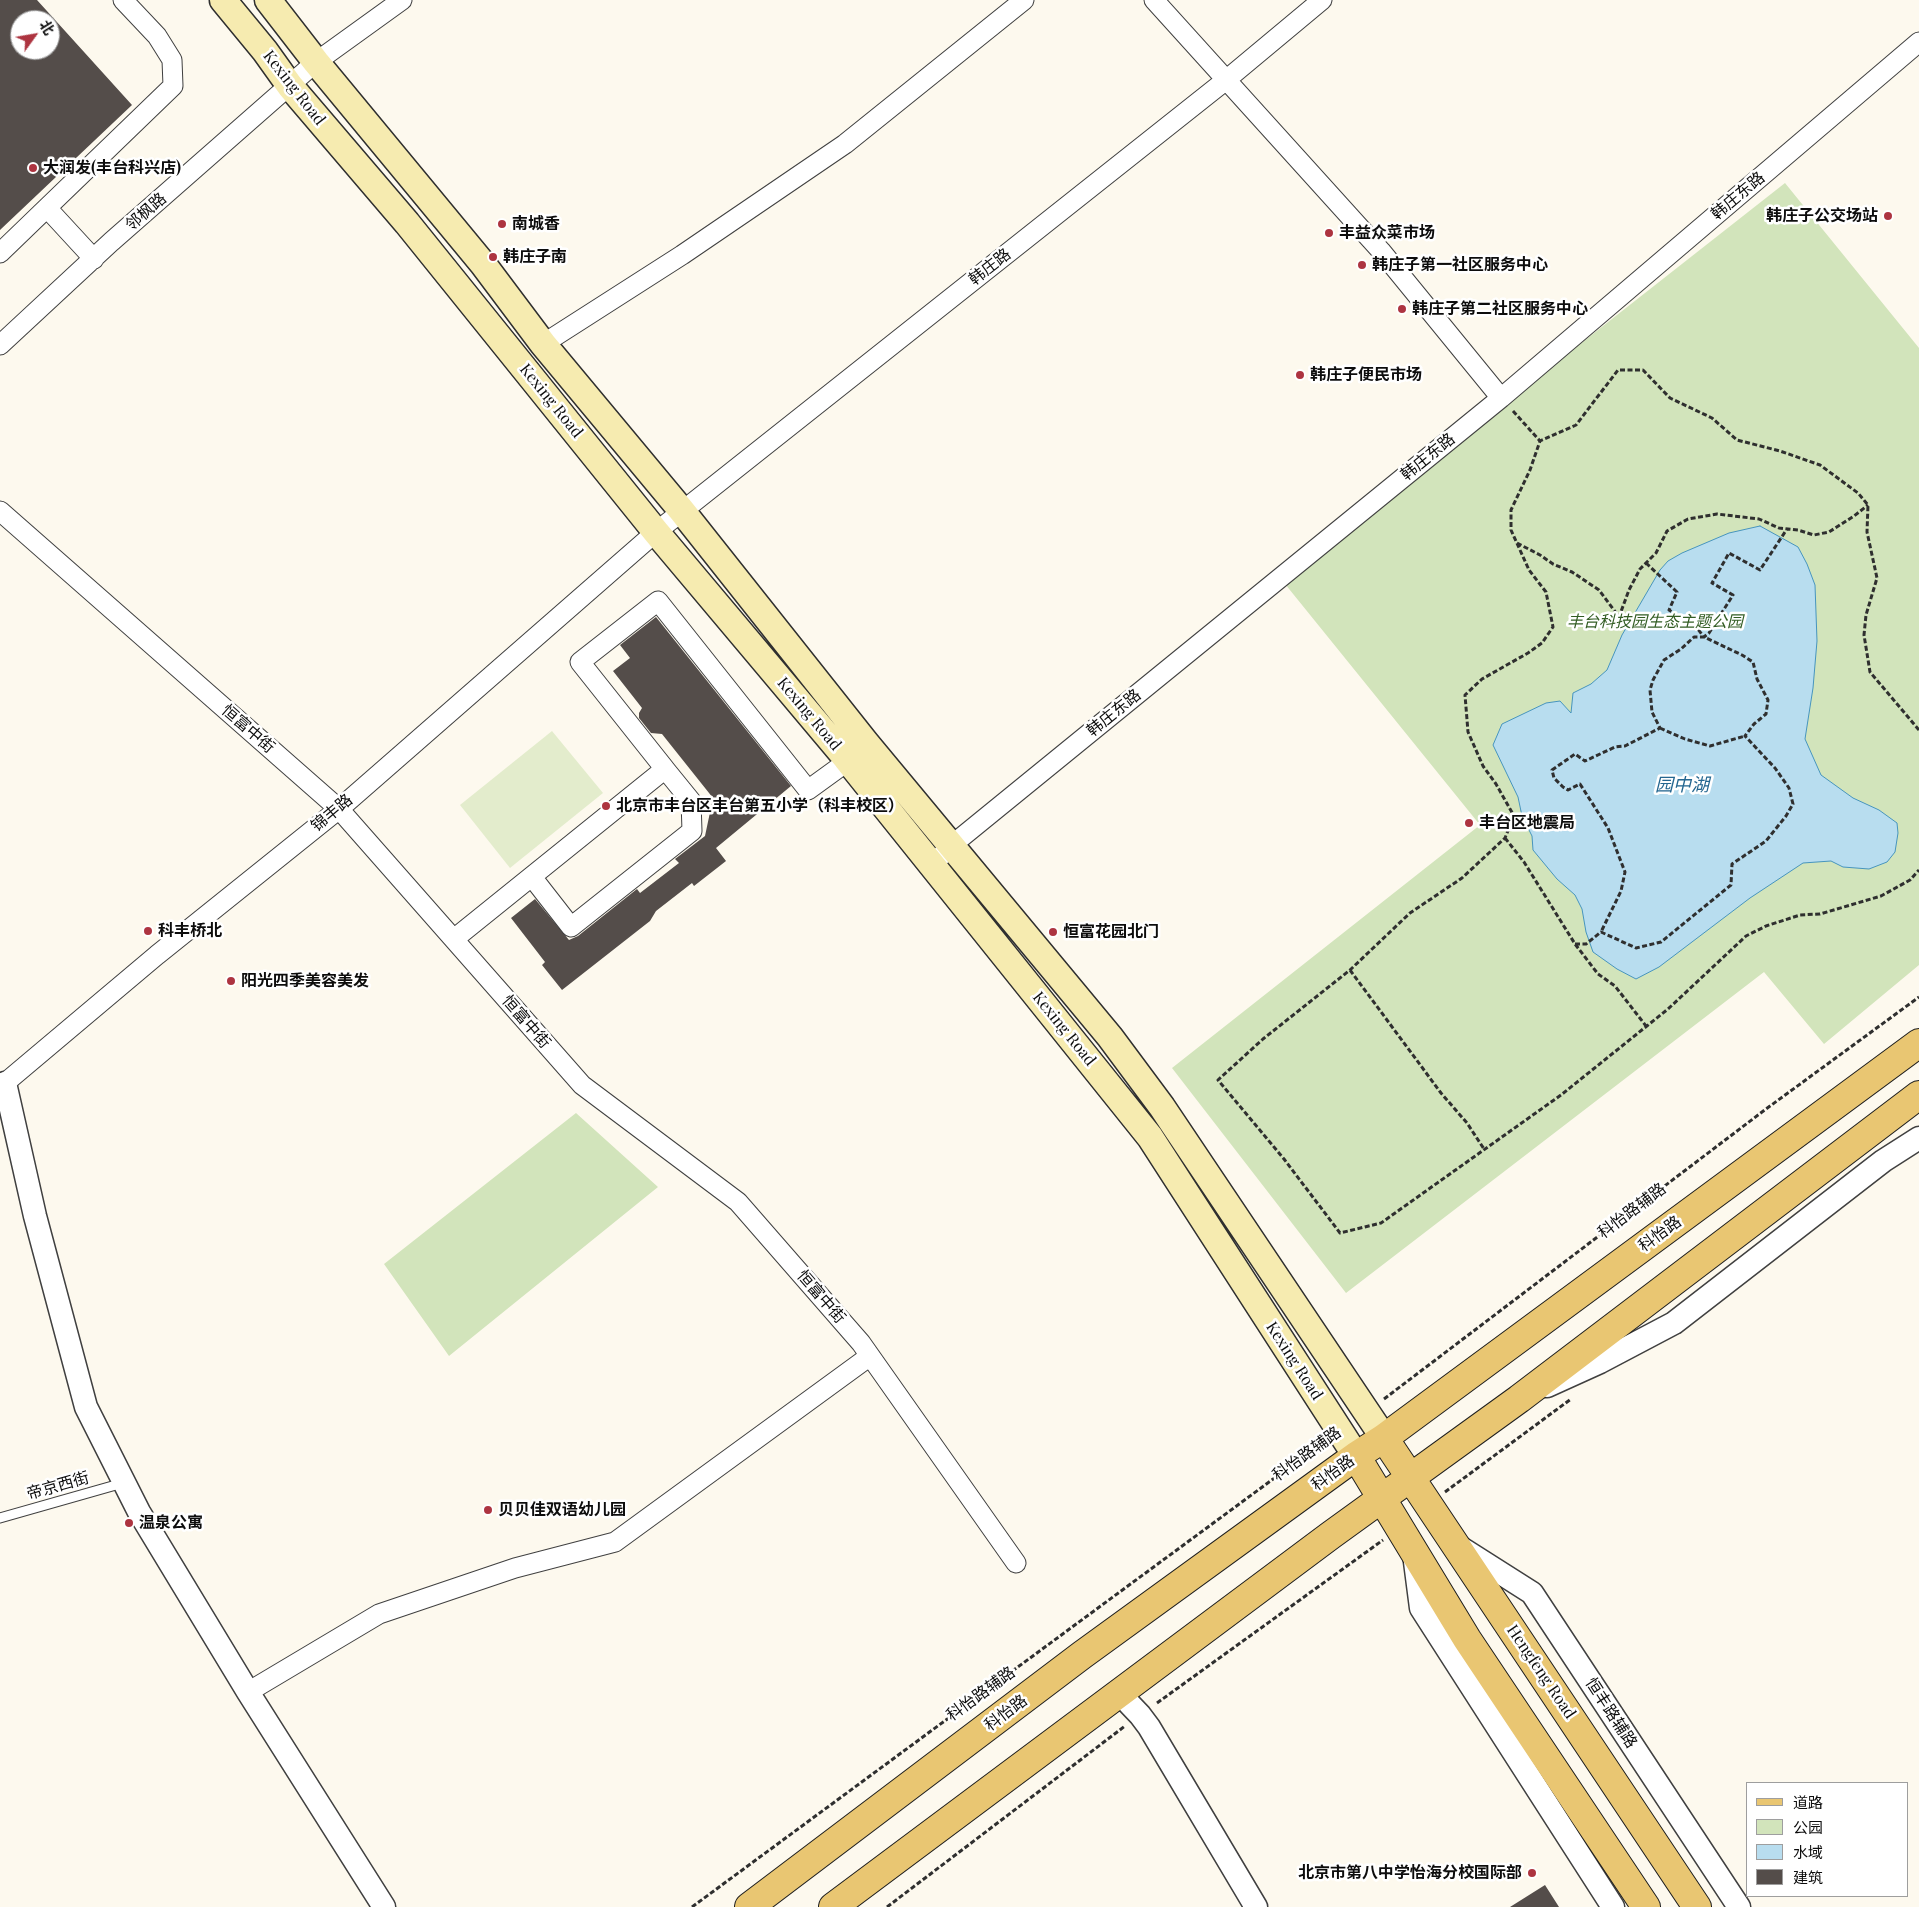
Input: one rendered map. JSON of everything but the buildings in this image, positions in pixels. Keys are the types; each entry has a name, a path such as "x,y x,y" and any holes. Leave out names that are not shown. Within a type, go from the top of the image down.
{"main road":[{"name":"Kexing Road","path":"223,0 265,51 290,86 407,223 656,532 848,761 1150,1137 1356,1456"},
{"name":"Kexing Road","path":"268,0 316,62 483,264 543,344 682,511 866,743 1110,1037 1156,1100 1384,1438"},
{"name":"科怡路","path":"750,1907 1082,1655 1356,1456 1384,1438 1919,1043"},
{"path":"833,1907 1119,1693 1519,1399 1919,1094"},
{"name":"Hengfeng Road","path":"1384,1438 1430,1504 1696,1907"},
{"path":"1356,1456 1468,1639 1646,1907"}],"street":[{"path":"0,253 173,86 172,60 157,36 123,0"},
{"name":"邻枫路","path":"0,345 316,62 402,0"},
{"path":"543,344 682,255 845,144 1024,0"},
{"path":"1154,0 1381,251 1500,398"},
{"name":"韩庄路","path":"656,532 1226,80 1322,0"},
{"name":"韩庄东路","path":"932,865 952,845 1500,398 1919,42"},
{"path":"47,208 94,259"},
{"name":"恒富中街","path":"0,511 339,809 582,1085 738,1202 870,1356 1016,1563"},
{"name":"锦丰路","path":"3,1083 157,955 339,809 656,532"},
{"path":"532,877 571,927 692,831 692,801 580,662 658,601 808,790 848,761"},
{"path":"454,940 665,769"},
{"path":"3,1083 35,1216 86,1407 138,1512 248,1692 384,1907"},
{"path":"1519,1399 1600,1362 1674,1323 1883,1161 1919,1138"},
{"path":"248,1692 379,1614 515,1568 615,1542 870,1356"},
{"name":"恒丰路辅路","path":"1457,1546 1532,1593 1739,1907"},
{"path":"1414,1553 1421,1608 1613,1907"},
{"path":"1119,1693 1140,1715 1256,1907"}],"lane":[{"name":"帝京西街","path":"0,1518 124,1483"}],"path":[{"path":"1919,730 1870,672 1864,635 1866,615 1877,578 1867,532 1868,505 1858,494 1820,465 1780,451 1736,440 1712,418 1670,398 1643,370 1618,370 1576,425 1540,441 1530,470 1511,510 1511,530 1529,570 1546,592 1553,627 1542,643 1482,679 1465,695 1468,732 1483,766 1496,784 1514,816 1505,838 1462,878 1410,913 1350,970 1263,1039 1218,1080 1284,1159 1340,1233 1381,1223 1561,1095 1646,1026 1746,936 1766,926 1800,914 1820,914 1881,896 1910,880 1919,870"},
{"path":"1500,398 1540,441"},
{"path":"1517,543 1553,564 1572,572 1599,590 1619,617 1629,590 1640,569 1656,553 1667,531 1688,519 1716,514 1759,519 1779,528 1798,530 1814,535 1828,532 1868,505"},
{"path":"1704,637 1709,633 1733,595 1712,583 1729,553 1760,570 1787,529"},
{"path":"1646,563 1677,592 1670,610 1697,628 1704,637"},
{"path":"1694,637 1704,637 1753,662 1768,700 1766,714 1745,736 1710,746 1685,739 1660,728 1652,712 1650,690 1653,680 1664,660 1681,649 1694,637"},
{"path":"1575,944 1586,944 1601,932 1621,891 1625,872 1608,828 1580,784 1568,790 1554,778 1552,770 1575,754 1585,761 1615,747 1625,746 1660,728"},
{"path":"1601,932 1636,948 1661,942 1731,885 1732,864 1766,841 1786,816 1793,804 1789,788 1775,768 1745,736"},
{"path":"1505,838 1524,862 1575,944 1598,974 1615,986 1646,1026"},
{"path":"1350,970 1441,1093 1467,1123 1484,1149"},
{"name":"科怡路辅路","path":"1367,1412 1758,1115 1919,997"},
{"path":"1430,1504 1571,1399"},
{"name":"科怡路辅路","path":"692,1907 1339,1430"},
{"path":"887,1907 1140,1715 1399,1528"}],"green space":[{"name":"丰台科技园生态主题公园","path":"1785,183 1919,348 1919,965 1824,1044 1764,972 1346,1293 1172,1068 1480,825 1281,579"},
{"path":"552,731 603,793 510,868 460,805"},
{"path":"576,1113 658,1187 449,1356 384,1264"}],"water":[{"name":"园中湖","path":"1760,526 1798,547 1815,585 1817,641 1813,688 1805,739 1821,775 1853,798 1879,810 1897,823 1898,833 1895,852 1887,862 1869,869 1843,867 1831,861 1803,863 1750,898 1659,967 1636,979 1617,969 1593,952 1586,932 1582,909 1575,895 1557,879 1533,850 1532,836 1522,816 1518,797 1493,745 1502,724 1546,703 1560,701 1571,713 1573,693 1591,684 1607,670 1622,635 1660,570 1668,561 1729,533"}],"place":[{"name":"大润发(丰台科兴店)","path":"33,168"},
{"name":"韩庄子公交场站","path":"1888,216"},
{"name":"南城香","path":"502,224"},
{"name":"丰益众菜市场","path":"1329,233"},
{"name":"韩庄子南","path":"493,257"},
{"name":"韩庄子第一社区服务中心","path":"1362,265"},
{"name":"韩庄子第二社区服务中心","path":"1402,309"},
{"name":"韩庄子便民市场","path":"1300,375"},
{"name":"北京市丰台区丰台第五小学（科丰校区）","path":"606,806"},
{"name":"丰台区地震局","path":"1469,823"},
{"name":"科丰桥北","path":"148,931"},
{"name":"恒富花园北门","path":"1053,932"},
{"name":"阳光四季美容美发","path":"231,981"},
{"name":"贝贝佳双语幼儿园","path":"488,1510"},
{"name":"温泉公寓","path":"129,1523"},
{"name":"北京市第八中学怡海分校国际部","path":"1532,1873"}]}
